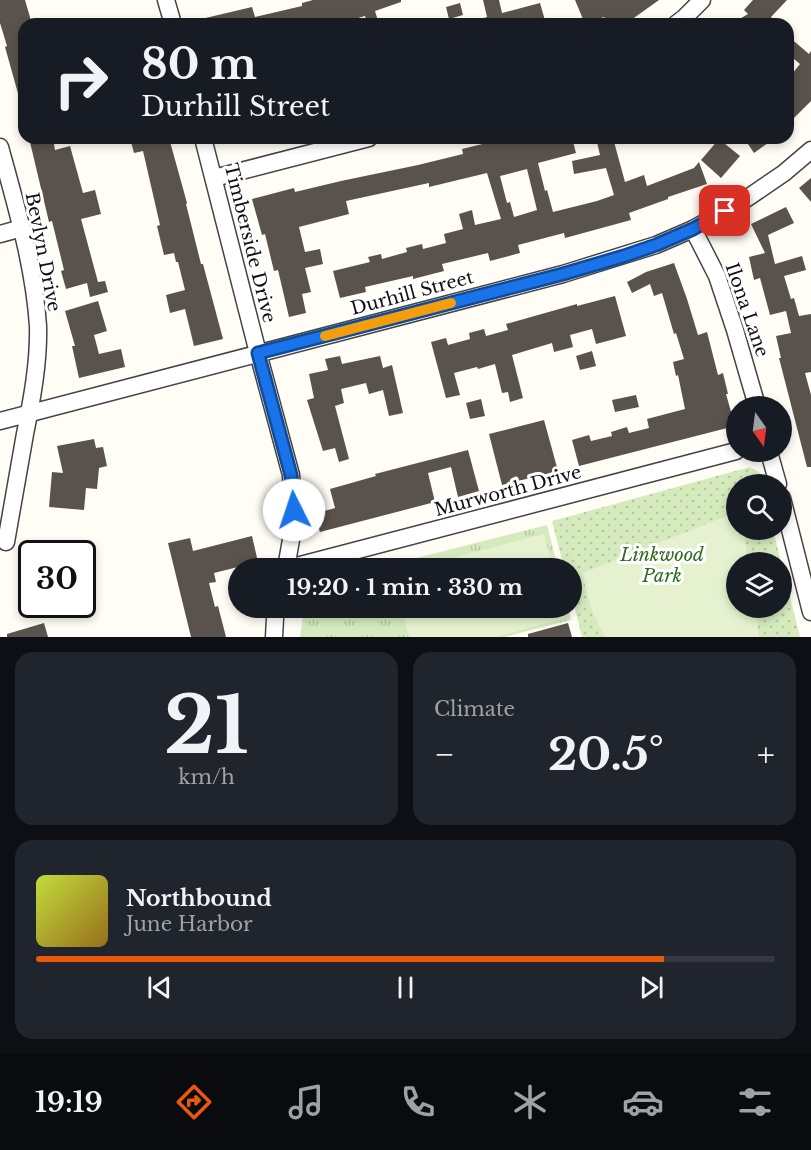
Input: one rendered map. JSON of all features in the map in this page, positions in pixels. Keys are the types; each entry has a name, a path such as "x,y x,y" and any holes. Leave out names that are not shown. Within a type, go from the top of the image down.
{"street":[{"path":"684,18 702,0"},
{"path":"169,1 172,18"},
{"name":"Timberside Drive","path":"205,144 291,475 294,523 289,558"},
{"path":"214,178 346,144"},
{"name":"Bevlyn Drive","path":"0,147 22,228 35,291 38,328 36,368 6,542"},
{"name":"Durhill Street","path":"0,421 563,274 656,245 693,229 749,197 784,173 811,150"},
{"path":"0,234 22,228"},
{"name":"Ilona Lane","path":"693,229 717,276 754,396"},
{"name":"Murworth Drive","path":"325,558 726,454"},
{"path":"792,537 811,612"},
{"path":"274,637 275,618"}],"green space":[{"name":"Linkwood Park","path":"750,467 760,474 726,474 726,540 776,540 778,552 726,552 726,618 792,618 792,605 800,637 582,637 577,618 582,618 582,558 561,558 552,521"},
{"path":"726,516 726,540 745,540 747,552 726,552 726,618 756,618 759,637 605,637 591,606 583,573"},
{"path":"547,525 555,558 417,558"},
{"path":"544,534 550,558 452,558"},
{"path":"303,618 570,618 571,620 504,637 300,637"},
{"path":"404,618 566,618 495,637 409,637"}],"building":[{"path":"0,0 25,0 30,18 18,18 18,93 5,47 7,46 0,23"},
{"path":"313,0 401,0 401,2 375,11 377,18 366,18 365,16 358,18 205,18 252,7 255,17 302,6 302,3"},
{"path":"483,0 499,0 502,13 540,3 544,18 484,18 487,17"},
{"path":"575,0 659,0 634,18 582,18"},
{"path":"753,0 787,0 772,18 741,18 748,14 744,10"},
{"path":"460,3 463,15 449,18 446,7"},
{"path":"794,41 809,54 811,51 811,101 794,118 794,72 800,64 794,59"},
{"path":"30,144 54,144 55,150 70,146 83,193 95,190 101,214 81,219 98,282 105,281 108,292 90,297 87,283 66,289 61,271 64,270 52,221 49,222"},
{"path":"132,144 171,144 201,264 203,264 223,339 194,346 185,309 170,313 166,295 185,290 174,253 164,255 157,226 160,225 143,151 134,153"},
{"path":"483,144 574,144 576,153 538,163 553,212 614,195 606,168 574,174 572,161 600,155 597,144 615,144 625,182 644,175 647,186 694,168 699,162 707,184 629,213 631,220 565,238 564,233 518,245 520,253 490,261 488,253 442,264 444,271 365,287 366,292 340,298 333,271 370,262 368,257 381,254 382,259 407,252 406,248 422,244 423,249 446,243 444,234 463,229 459,214 472,210 475,225 501,219 487,173 429,187 429,183 346,201 349,214 299,227 305,252 320,249 323,264 305,268 311,292 302,294 306,313 289,317 278,270 274,271 265,234 262,235 252,199 294,188 295,192 418,165 463,154 462,149","holes":["527,169 537,210 514,217 510,202 507,203 500,176"]},
{"path":"715,144 725,144 740,156 721,178 701,160"},
{"path":"748,144 767,144 754,153"},
{"path":"811,178 811,202 799,188"},
{"path":"786,207 794,223 768,235 775,264 802,256 806,270 784,276 799,316 811,314 811,372 805,373 811,395 811,467 807,467 792,409 792,396 789,396 779,358 781,358 776,336 791,333 786,311 770,315 760,278 754,280 749,257 765,253 751,224"},
{"path":"674,263 698,335 707,332 718,375 723,373 728,394 726,394 726,428 579,466 572,440 589,435 591,441 612,436 611,432 627,427 629,433 649,428 647,419 685,409 673,362 684,359 662,293 654,296 650,284 632,293 627,282 646,272"},
{"path":"615,296 626,336 596,344 592,329 570,335 573,347 554,352 552,343 512,355 523,398 510,402 508,392 502,393 495,364 454,373 460,395 446,398 431,342 446,338 448,345 470,339 469,333 484,329 486,336 508,330 506,324"},
{"path":"98,301 107,331 94,335 99,354 121,349 125,367 79,378 72,346 75,346 65,311"},
{"path":"592,351 596,366 580,370 576,356"},
{"path":"340,356 342,364 380,356 383,368 392,365 403,413 389,416 383,390 369,394 366,383 341,389 344,403 335,406 349,459 339,462 335,448 323,451 307,400 314,398 309,374 328,370 325,359"},
{"path":"636,395 639,407 615,412 612,400"},
{"path":"481,399 485,416 470,419 466,403"},
{"path":"544,420 558,471 502,485 489,434"},
{"path":"94,439 96,448 103,447 107,466 99,468 97,489 86,488 84,510 49,507 52,472 63,473 57,446"},
{"path":"468,450 479,491 458,497 451,467 428,473 435,502 320,532 314,514 335,508 330,489 376,476 375,474"},
{"path":"252,536 257,558 228,558 228,570 214,573 216,582 209,583 226,637 191,637 168,543 190,538 193,551"},
{"path":"44,623 48,637 7,637 7,634"},
{"path":"568,623 572,637 528,637 528,634"}],"slow traffic":[{"path":"325,336 451,303"}],"route":[{"path":"294,510 291,475 258,353 624,256 693,229 725,211"}]}
